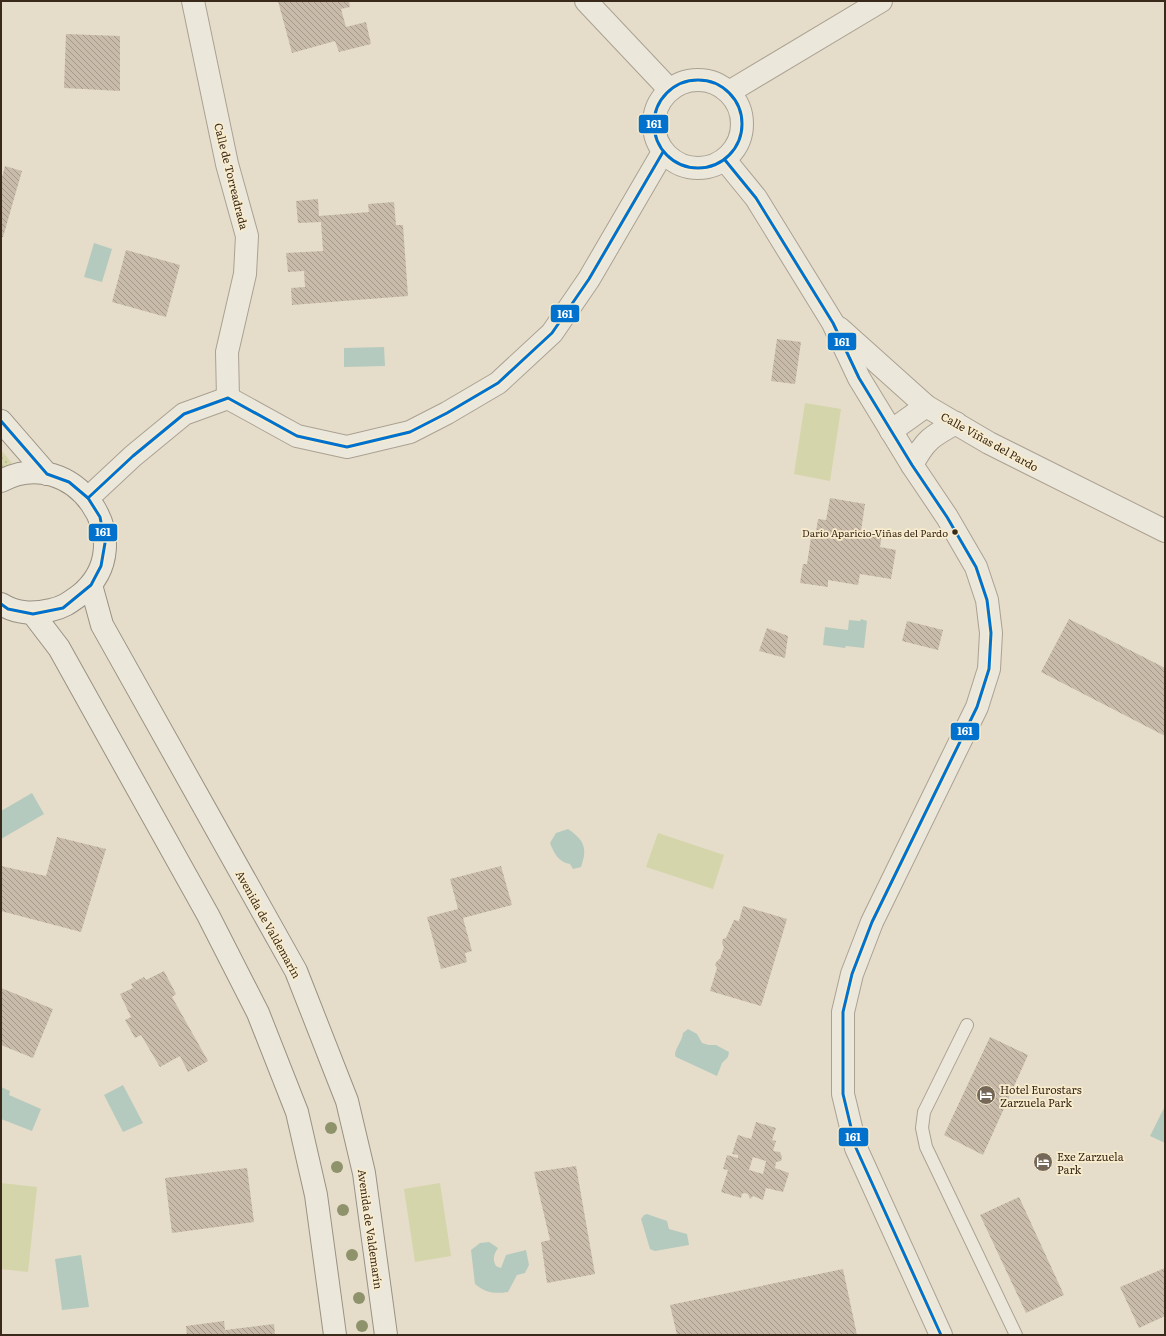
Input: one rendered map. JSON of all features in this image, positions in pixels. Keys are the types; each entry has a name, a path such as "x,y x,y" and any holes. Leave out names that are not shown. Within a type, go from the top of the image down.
{"street":[{"name":"Calle de Torreadrada","path":"193,1 227,164 247,236 245,274 227,352 228,398"},
{"path":"586,1 669,89"},
{"path":"729,92 881,1"},
{"path":"693,79 712,82 729,92 738,104 742,119 741,135 735,148 725,160 711,167 696,169 681,165 663,152 658,145 653,130 654,115 659,101 669,89 680,82 693,79"},
{"path":"88,498 133,456 184,414 228,398 297,436 347,447 410,432 447,413 498,383 552,333 590,279 663,152"},
{"path":"725,160 756,198 833,323 859,378 912,465 947,517 976,567 987,600 991,633 989,670 977,707 872,922 852,974 843,1012 843,1094 856,1148 941,1335"},
{"name":"Calle Viñas del Pardo","path":"833,323 926,406 989,443 1165,531"},
{"path":"891,431 926,406"},
{"path":"1,421 47,474"},
{"path":"912,465 926,443 934,436 956,423"},
{"path":"1,481 24,473 47,474 69,482 88,498 100,517 105,543 101,566 91,585 63,608 33,614 8,609 1,604"},
{"name":"Avenida de Valdemarín","path":"91,585 102,625 296,970 348,1108 364,1173 386,1335"},
{"path":"33,614 63,655 208,915 258,1013 296,1112 304,1142 316,1194 335,1335"}],"lane":[{"path":"967,1025 924,1112 922,1128 926,1147 1016,1335"}],"green space":[{"path":"805,403 841,409 830,481 794,474"},
{"path":"1,450 12,463 1,471"},
{"path":"658,833 724,855 713,889 646,867"},
{"path":"1,1183 37,1187 28,1272 1,1269"},
{"path":"440,1183 451,1256 415,1262 404,1189"}],"shaded area":[{"path":"94,243 112,249 102,282 84,277"},
{"path":"384,347 385,366 344,367 344,348"},
{"path":"861,619 867,621 864,648 846,646 845,648 823,645 825,627 848,630 849,620 860,621"},
{"path":"32,793 44,814 1,839 1,811"},
{"path":"568,829 578,837 584,850 581,867 573,869 570,864 559,859 550,843 556,833"},
{"path":"688,1029 697,1034 702,1043 716,1045 729,1052 728,1057 722,1063 717,1076 676,1057 675,1052 683,1033"},
{"path":"123,1085 143,1123 123,1132 104,1095"},
{"path":"1,1087 10,1091 9,1095 41,1109 32,1131 1,1119"},
{"path":"1165,1106 1165,1143 1150,1136"},
{"path":"647,1214 667,1221 669,1229 687,1234 689,1245 655,1251 650,1249 641,1219"},
{"path":"489,1242 498,1248 494,1261 496,1266 501,1268 506,1255 526,1250 529,1265 525,1273 517,1275 508,1292 490,1292 475,1284 471,1250 480,1243"},
{"path":"81,1255 89,1307 62,1310 55,1259"}],"building":[{"path":"278,1 349,1 350,7 341,9 346,27 366,22 371,44 339,52 335,41 292,53"},
{"path":"66,34 120,36 120,91 64,88"},
{"path":"5,166 22,171 3,237 1,237 1,181"},
{"path":"318,199 319,216 369,212 368,204 394,202 396,225 403,225 408,296 292,305 291,288 305,287 304,271 288,272 286,253 323,251 321,222 298,223 296,201"},
{"path":"126,250 180,265 166,317 112,302"},
{"path":"777,339 801,342 795,384 771,381"},
{"path":"830,498 865,504 861,531 882,534 880,547 896,550 891,579 860,574 858,585 828,580 828,587 800,583 803,564 807,564 812,531 816,532 818,519 826,520"},
{"path":"1069,619 1165,668 1165,736 1041,672"},
{"path":"907,621 943,630 938,650 902,641"},
{"path":"767,628 788,636 785,658 759,651"},
{"path":"57,837 106,849 81,932 1,911 1,866 46,876"},
{"path":"501,866 512,905 463,918 472,951 465,953 467,962 441,969 427,917 458,909 450,879"},
{"path":"743,906 787,919 761,1006 710,991 717,968 715,965 720,959 724,947 722,943 723,939 726,938 734,920 739,921"},
{"path":"164,971 176,994 172,997 208,1061 188,1072 180,1056 160,1067 141,1035 135,1038 125,1020 131,1017 120,994 133,988 131,984 144,977 146,980"},
{"path":"1,988 53,1009 33,1058 1,1045"},
{"name":"Hotel Eurostars Zarzuela Park","path":"990,1037 1028,1055 983,1155 944,1135"},
{"path":"756,1122 776,1128 772,1140 776,1141 773,1151 780,1152 782,1157 781,1161 776,1162 775,1168 789,1173 783,1192 766,1188 763,1200 753,1196 750,1199 748,1194 744,1193 742,1194 741,1198 721,1192 728,1170 723,1169 727,1155 738,1158 738,1155 732,1154 738,1135 751,1139","holes":["753,1157 766,1161 763,1174 749,1170"]},
{"path":"576,1166 595,1274 547,1283 541,1242 550,1240 534,1172"},
{"path":"247,1168 254,1222 172,1233 165,1178"},
{"path":"1019,1197 1064,1295 1026,1313 980,1215"},
{"path":"1165,1268 1165,1316 1139,1328 1120,1287"},
{"path":"843,1269 857,1335 677,1335 670,1305"},
{"path":"224,1321 225,1330 274,1324 275,1335 187,1335 186,1326"}],"transit line":[{"name":"161","path":"698,80 715,83 723,87 735,99 739,107 742,124 739,141 735,149 723,161 715,165 698,168 681,165 673,161 661,149 657,141 654,124 657,107 661,99 673,87 681,83 698,80"},
{"name":"161","path":"88,498 133,456 184,414 228,398 297,436 347,447 410,432 447,413 498,383 552,333 589,279 663,152"},
{"name":"161","path":"725,160 756,198 833,323 859,378 912,465 947,517 976,567 987,600 991,633 989,669 977,707 872,922 852,974 843,1012 843,1094 856,1148 941,1335"},
{"name":"161","path":"1,421 47,474 69,482 88,498 100,517 105,543 101,566 91,585 63,608 33,614 8,609 1,604"}],"place":[{"name":"Darío Aparicio-Viñas del Pardo","path":"955,532"},
{"name":"Hotel Eurostars Zarzuela Park","path":"986,1095"},
{"name":"Exe Zarzuela Park","path":"1043,1162"}]}
